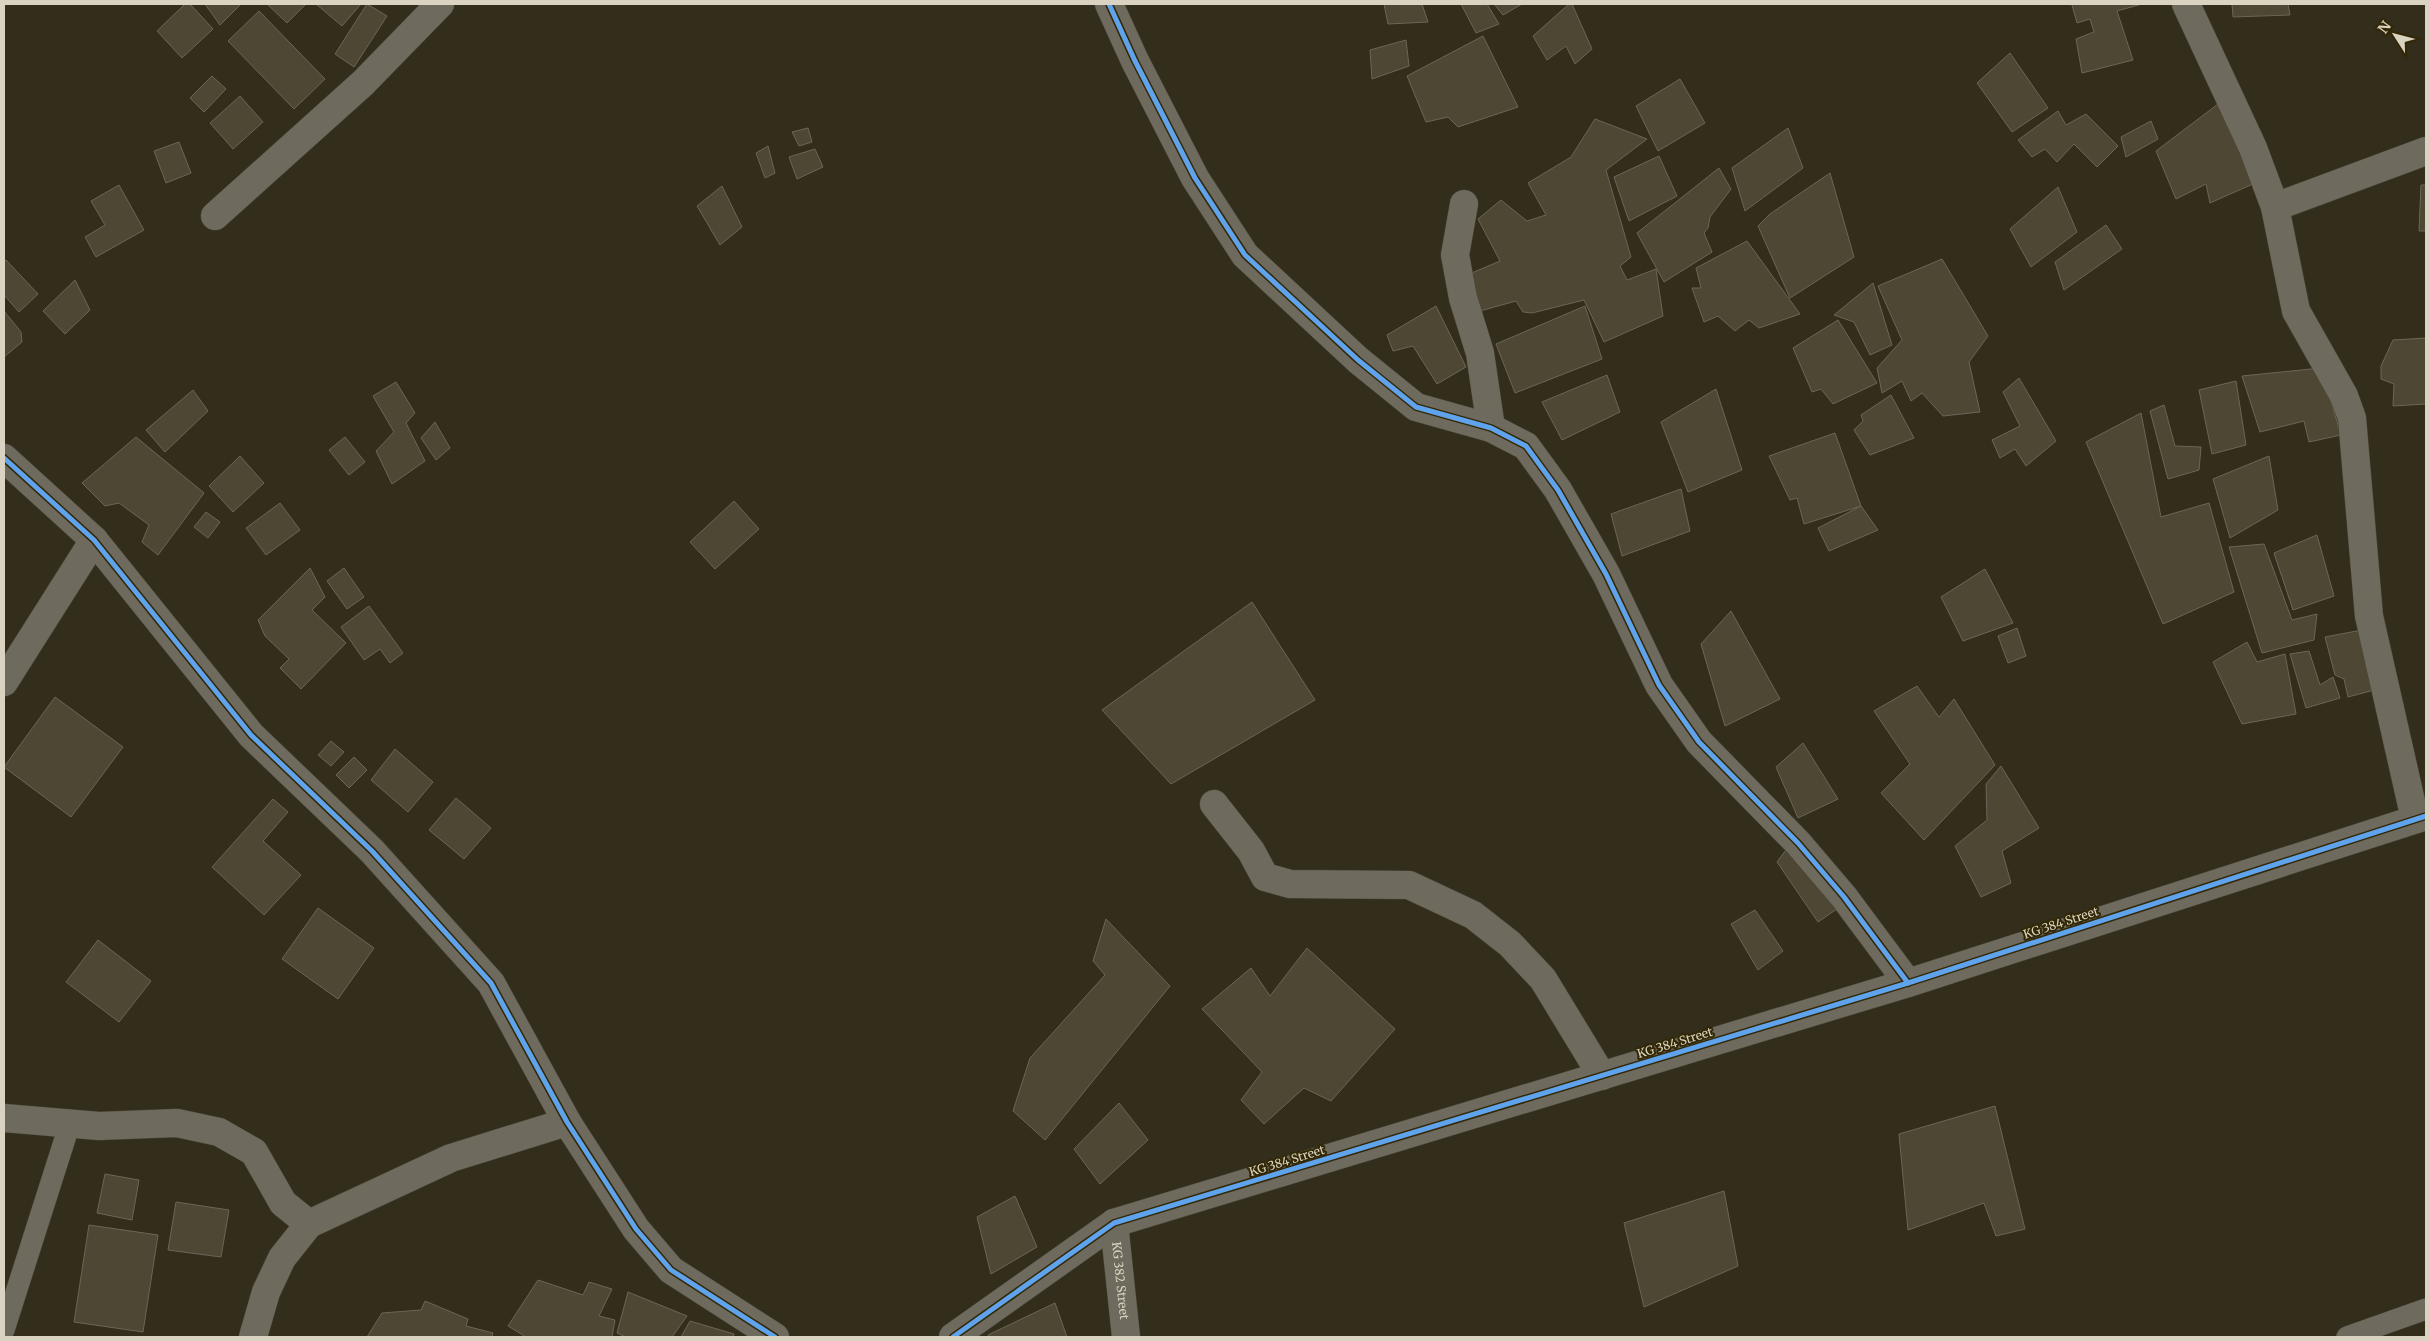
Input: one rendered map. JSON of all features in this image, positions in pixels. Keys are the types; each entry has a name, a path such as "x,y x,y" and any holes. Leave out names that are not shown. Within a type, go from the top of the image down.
{"street":[{"path":"215,216 363,83 440,4"},
{"path":"1109,4 1135,61 1195,178 1245,255 1358,360 1416,408 1491,428 1526,446 1558,490 1606,574 1658,685 1699,742 1798,843 1844,896 1908,983"},
{"path":"2186,4 2254,148 2275,207 2296,311 2344,396 2352,418 2369,616 2421,817"},
{"path":"2275,207 2426,151"},
{"path":"1464,204 1456,255 1463,298 1480,353 1491,428"},
{"path":"4,458 94,540 251,734 372,851 491,983 567,1122 636,1229 671,1270 774,1337"},
{"path":"4,682 94,540"},
{"path":"1214,804 1251,851 1265,877 1290,884 1408,885 1473,915 1510,944 1543,979 1602,1076"},
{"name":"KG 384 Street","path":"954,1337 1114,1223 1908,983 2421,817"},
{"path":"4,1118 99,1126 177,1123 219,1132 254,1152 284,1203 309,1224"},
{"path":"254,1337 266,1292 278,1267 309,1224 451,1158 567,1122"},
{"name":"KG 382 Street","path":"1114,1223 1126,1337"}],"lane":[{"path":"4,1330 70,1123"},
{"path":"2347,1337 2426,1309"}],"building":[{"path":"185,4 190,4 213,29 182,58 157,31"},
{"path":"205,4 241,4 220,25"},
{"path":"267,4 306,4 287,23"},
{"path":"316,4 361,4 342,26"},
{"path":"367,4 387,16 354,67 335,54"},
{"path":"1384,4 1422,4 1428,22 1388,24"},
{"path":"1461,4 1487,4 1499,24 1476,33"},
{"path":"1494,4 1522,4 1503,15"},
{"path":"1569,4 1572,4 1592,49 1575,64 1566,46 1547,60 1533,36"},
{"path":"2142,4 2117,11 2133,60 2082,73 2076,39 2094,32 2090,19 2077,23 2072,5"},
{"path":"2232,4 2288,4 2290,15 2233,17"},
{"path":"259,11 325,79 294,109 228,41"},
{"path":"1483,36 1518,107 1458,127 1448,117 1426,122 1407,76"},
{"path":"1406,40 1409,66 1372,79 1370,50"},
{"path":"2010,53 2048,108 2012,132 1977,83"},
{"path":"212,76 226,89 204,112 190,98"},
{"path":"1680,79 1705,123 1658,151 1636,106"},
{"path":"240,96 263,122 233,149 210,123"},
{"path":"2222,101 2255,183 2210,203 2206,184 2176,199 2156,151"},
{"path":"2058,111 2066,125 2086,114 2118,146 2097,167 2074,144 2057,162 2045,149 2032,157 2018,140"},
{"path":"1595,119 1647,139 1606,170 1631,257 1620,266 1627,280 1656,269 1663,316 1604,342 1584,300 1532,313 1523,312 1516,301 1480,311 1467,275 1500,261 1478,219 1501,200 1527,221 1546,215 1528,183 1571,157"},
{"path":"2151,121 2158,139 2126,157 2121,137"},
{"path":"808,128 812,142 799,146 792,132"},
{"path":"1788,128 1803,168 1745,211 1732,168"},
{"path":"179,142 191,173 166,183 154,151"},
{"path":"768,146 775,173 765,178 756,153"},
{"path":"815,149 823,167 797,179 789,157"},
{"path":"1659,156 1677,196 1629,221 1614,177"},
{"path":"1719,168 1731,189 1710,217 1708,228 1704,233 1712,252 1664,282 1637,233"},
{"path":"1830,173 1854,257 1790,298 1758,226 1770,214"},
{"path":"119,185 144,230 96,257 85,237 105,225 91,201"},
{"path":"2421,185 2426,185 2426,231 2419,231"},
{"path":"722,186 742,227 720,245 697,206"},
{"path":"2058,187 2077,232 2031,267 2010,229"},
{"path":"2106,225 2122,249 2064,290 2055,262"},
{"path":"1747,241 1800,314 1759,328 1749,320 1735,331 1718,316 1704,322 1692,288 1701,288 1696,268"},
{"path":"1942,259 1988,336 1969,362 1980,412 1943,416 1922,393 1911,401 1902,381 1882,393 1877,368 1902,340 1878,286"},
{"path":"6,260 38,294 19,312 4,295 4,262"},
{"path":"75,280 90,310 65,334 43,311"},
{"path":"1873,283 1892,345 1870,355 1854,322 1834,315"},
{"path":"1436,306 1466,367 1437,384 1413,346 1393,351 1387,335"},
{"path":"1585,306 1602,359 1515,393 1496,344"},
{"path":"4,311 21,332 22,342 4,357"},
{"path":"1838,320 1877,383 1833,404 1821,389 1812,392 1793,348"},
{"path":"2426,338 2426,404 2393,406 2394,384 2381,379 2381,366 2393,340"},
{"path":"2321,368 2341,435 2309,442 2304,421 2260,432 2242,376"},
{"path":"1607,375 1620,412 1562,440 1542,402"},
{"path":"2019,378 2056,441 2026,466 2015,449 2000,458 1992,440 2020,426 2003,392"},
{"path":"2236,381 2246,445 2212,454 2199,390"},
{"path":"396,382 415,413 406,423 425,461 392,484 376,451 394,432 373,396"},
{"path":"1716,389 1742,470 1688,492 1661,422"},
{"path":"193,390 208,411 165,452 146,430"},
{"path":"1891,395 1914,438 1870,455 1854,430 1863,421 1861,415"},
{"path":"2164,405 2175,446 2201,447 2199,470 2168,479 2150,411"},
{"path":"2141,413 2161,517 2209,503 2234,592 2163,624 2086,442"},
{"path":"435,422 450,448 436,460 421,438"},
{"path":"1835,433 1861,506 1804,524 1797,498 1790,500 1769,456"},
{"path":"136,437 204,493 158,555 142,542 149,525 119,503 105,506 82,483"},
{"path":"345,437 365,462 349,475 329,450"},
{"path":"240,456 264,483 233,512 209,486"},
{"path":"2269,456 2278,510 2230,538 2213,479"},
{"path":"1681,489 1690,531 1622,556 1611,514"},
{"path":"734,501 759,529 715,569 690,542"},
{"path":"280,503 300,530 266,555 246,528"},
{"path":"1861,506 1878,530 1829,551 1818,528"},
{"path":"206,512 220,522 208,538 194,527"},
{"path":"2317,535 2334,596 2293,610 2274,553"},
{"path":"2264,544 2292,620 2317,614 2314,640 2262,653 2229,547"},
{"path":"310,568 325,597 312,610 346,643 301,689 280,668 289,659 265,636 258,620"},
{"path":"344,568 364,597 347,609 327,581"},
{"path":"1985,569 2013,623 1963,641 1941,597"},
{"path":"1252,602 1315,700 1171,784 1102,710"},
{"path":"369,606 403,653 390,663 380,649 364,660 341,627"},
{"path":"1731,611 1780,699 1725,726 1701,644"},
{"path":"2017,628 2026,656 2008,663 1998,636"},
{"path":"2362,630 2378,689 2348,697 2344,679 2335,675 2325,637"},
{"path":"2247,642 2257,662 2285,654 2296,714 2242,724 2213,662"},
{"path":"2309,651 2320,685 2333,677 2340,698 2306,708 2290,654"},
{"path":"1917,686 1939,717 1954,699 1995,765 1924,840 1881,793 1910,764 1874,711"},
{"path":"55,697 123,747 71,817 4,767"},
{"path":"331,741 344,752 331,766 318,755"},
{"path":"1803,743 1838,799 1798,818 1776,767"},
{"path":"395,749 433,782 408,812 371,780"},
{"path":"354,757 367,770 349,788 336,775"},
{"path":"2001,766 2039,828 2002,851 2011,883 1981,897 1955,846 1987,820 1986,784"},
{"path":"456,798 491,828 464,859 429,830"},
{"path":"273,799 288,812 263,841 301,875 264,915 212,867"},
{"path":"1791,843 1844,904 1818,922 1777,862"},
{"path":"318,908 374,948 338,999 282,959"},
{"path":"1755,910 1783,951 1758,970 1731,924"},
{"path":"1106,919 1170,986 1045,1140 1013,1111 1030,1058 1105,975 1093,961"},
{"path":"98,940 151,981 119,1022 66,982"},
{"path":"1307,948 1395,1029 1331,1101 1304,1088 1264,1124 1241,1100 1262,1072 1202,1009 1251,968 1270,996"},
{"path":"1119,1103 1148,1140 1100,1184 1074,1149"},
{"path":"1995,1106 2025,1229 1996,1236 1984,1203 1908,1230 1899,1134"},
{"path":"105,1174 139,1180 132,1220 97,1213"},
{"path":"1724,1191 1738,1266 1644,1307 1624,1223"},
{"path":"1015,1196 1037,1247 991,1274 977,1217"},
{"path":"176,1202 229,1210 221,1257 168,1250"},
{"path":"89,1225 158,1235 143,1332 74,1322"},
{"path":"538,1280 583,1295 589,1282 612,1289 599,1316 615,1320 612,1337 526,1337 508,1326"},
{"path":"628,1292 687,1316 672,1337 626,1337 617,1333"},
{"path":"425,1301 468,1319 466,1326 493,1333 492,1337 367,1337 382,1313 421,1310"},
{"path":"1055,1303 1067,1337 989,1337 988,1335"},
{"path":"690,1321 734,1334 733,1337 681,1337"}],"cycle path":[{"path":"1109,4 1135,61 1195,178 1245,255 1358,360 1416,407 1491,428 1526,446 1558,490 1606,574 1659,685 1699,742 1798,843 1844,897 1908,983"},
{"path":"4,458 94,540 251,735 372,851 491,983 567,1122 636,1229 671,1270 775,1337"},
{"path":"953,1337 1114,1223 1908,983 2426,816"}]}
